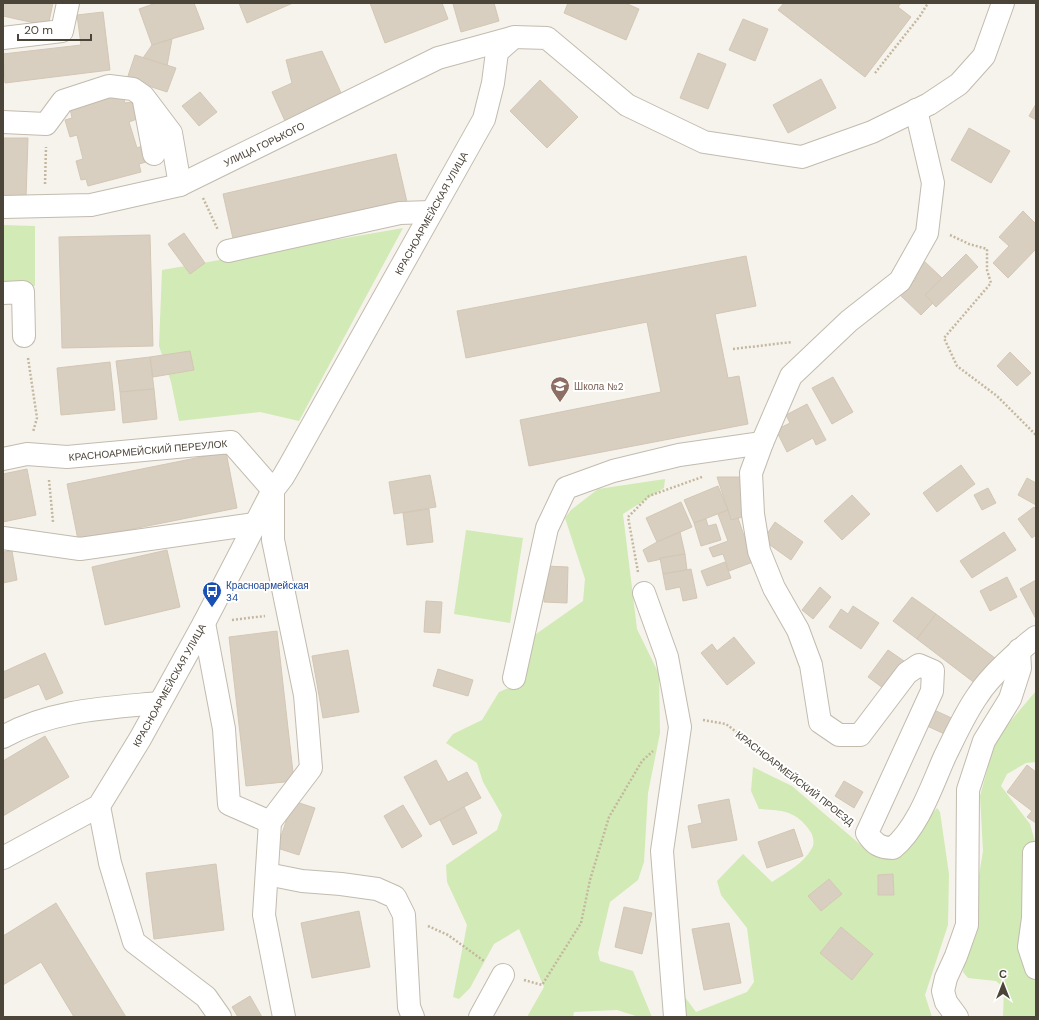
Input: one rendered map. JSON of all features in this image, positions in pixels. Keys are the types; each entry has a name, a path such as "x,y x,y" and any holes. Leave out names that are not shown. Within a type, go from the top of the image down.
{"street":[{"path":"3,38 62,31 68,3"},
{"path":"514,37 547,38 627,105 704,142 802,157 872,132 929,104 959,84 984,56 1003,3"},
{"name":"УЛИЦА ГОРЬКОГО","path":"3,207 91,204 180,185 438,58 514,37"},
{"name":"КРАСНОАРМЕЙСКАЯ УЛИЦА","path":"3,858 98,806 140,739 204,623 273,490 284,478 484,119 493,83 497,52 514,37"},
{"path":"3,122 46,124 63,101 109,86 133,89 144,96 171,133 180,185"},
{"path":"144,96 154,154"},
{"path":"916,110 933,183 926,233 900,281 849,321 791,376 762,443 751,473 753,514 759,551 774,588 798,630 811,665 820,722 839,735 860,736 907,673 919,665 933,671 932,691 867,833 873,842 883,848 894,848 903,841 922,808 946,755 978,694 1019,650 1036,637"},
{"path":"228,251 400,213 431,212"},
{"path":"3,293 23,292 24,336"},
{"name":"КРАСНОАРМЕЙСКИЙ ПЕРЕУЛОК","path":"3,459 27,454 67,457 231,442 273,490"},
{"path":"514,678 547,528 566,488 613,471 679,455 762,443"},
{"path":"273,490 273,540 305,695 311,768 270,822 264,915 284,1017"},
{"path":"3,538 80,549 255,524"},
{"path":"644,593 667,657 680,727 662,851 675,1017"},
{"path":"204,623 224,729 229,804 270,822"},
{"path":"957,1017 946,1002 943,991 946,978 956,956 966,925 968,790 984,741 1010,699 1020,668 1019,650"},
{"path":"3,736 47,719 85,710 159,704"},
{"path":"98,806 110,863 134,942 206,998 220,1017"},
{"path":"1034,853 1034,918 1029,947 1036,968"},
{"path":"267,874 302,881 377,889 395,898 404,915 409,1007 413,1017"},
{"path":"480,1017 503,975"}],"path":[{"path":"875,72 920,16 928,3"},
{"path":"201,193 228,251"},
{"path":"926,233 943,231 969,244 987,249 987,270 991,283 944,338 957,366 997,396 1036,435"},
{"path":"24,336 37,418"},
{"path":"733,349 794,342"},
{"path":"46,455 56,545"},
{"path":"644,593 635,561 628,517 649,496 693,480"},
{"path":"204,623 288,613"},
{"name":"КРАСНОАРМЕЙСКИЙ ПРОЕЗД","path":"680,727 701,720 726,724 867,833"},
{"path":"404,915 448,935 503,975 542,985 581,923 590,880 609,817 642,761 680,727"}],"green space":[{"path":"3,225 35,226 35,286 3,286"},
{"path":"403,228 299,421 260,412 179,421 171,382 159,346 162,270"},
{"path":"665,479 664,488 623,514 637,629 659,674 660,733 648,793 644,862 638,880 610,902 598,953 600,961 633,971 652,1017 639,1017 617,1010 574,1012 573,1017 527,1017 544,987 519,929 494,944 470,988 459,999 453,997 467,925 447,882 446,865 497,830 502,815 483,782 477,763 446,743 453,734 482,720 499,692 525,681 529,639 583,601 585,579 565,518 571,510 598,489"},
{"path":"466,530 523,538 510,623 454,614"},
{"path":"1036,691 1036,762 1026,763 1007,774 1001,786 1030,824 1036,845 1036,1017 1003,1017 1004,988 996,981 968,978 963,972 983,851 980,796 996,738"},
{"path":"753,767 792,786 862,846 893,848 906,845 937,808 940,812 949,874 948,925 925,995 932,1017 678,1017 673,981 696,1012 747,992 754,982 747,928 721,895 717,881 743,854 772,882 804,859 813,846 811,833 805,824 788,812 759,809 751,791","holes":["893,874 894,895 878,895 878,875","829,879 842,894 821,911 808,896","841,927 873,954 852,980 820,953"]}],"building":[{"path":"3,3 53,3 48,26 3,16"},
{"path":"156,3 194,3 204,29 152,45 139,9"},
{"path":"239,3 293,3 247,23"},
{"path":"370,3 442,3 448,19 385,43"},
{"path":"494,3 499,21 461,32 453,4"},
{"path":"568,3 625,3 639,9 626,40 564,13"},
{"path":"784,3 901,3 898,7 911,17 865,77 778,10"},
{"path":"103,12 110,70 5,83 3,54 81,45 77,15"},
{"path":"743,19 768,29 755,61 729,50"},
{"path":"172,39 167,66 143,58 152,45"},
{"path":"322,51 342,95 285,121 272,92 292,83 286,60"},
{"path":"698,53 726,64 708,109 680,98"},
{"path":"135,55 176,68 167,92 127,79"},
{"path":"821,79 836,108 788,133 773,105"},
{"path":"540,80 578,117 547,148 510,111"},
{"path":"200,92 217,112 199,126 182,106"},
{"path":"122,93 125,103 132,102 137,119 129,122 137,148 142,146 146,162 139,164 141,172 88,186 86,179 81,180 76,161 83,159 77,135 70,137 65,120 72,118 70,108"},
{"path":"1036,104 1036,120 1029,116"},
{"path":"969,128 1010,151 991,183 951,160"},
{"path":"3,138 28,138 26,198 3,198"},
{"path":"396,154 407,202 234,243 223,194"},
{"path":"1023,211 1036,224 1036,249 1008,278 993,263 1009,246 999,237"},
{"path":"184,233 205,263 190,274 168,244"},
{"path":"150,235 153,346 62,348 59,237"},
{"path":"966,254 978,267 936,307 925,295"},
{"path":"746,256 756,306 715,314 728,378 739,376 748,424 529,466 520,420 661,392 647,322 466,358 457,311"},
{"path":"923,260 942,278 925,295 933,303 921,315 900,295 916,279 910,273"},
{"path":"190,351 194,370 153,377 150,357"},
{"path":"1010,352 1031,373 1017,386 997,366"},
{"path":"150,357 154,389 120,392 116,361"},
{"path":"110,362 115,410 61,415 57,368"},
{"path":"833,377 853,412 832,424 812,388"},
{"path":"154,389 157,419 123,423 120,392"},
{"path":"807,404 826,440 816,445 813,438 787,452 776,430 790,423 786,415"},
{"path":"226,452 237,508 78,540 67,484"},
{"path":"961,465 975,484 937,512 923,493"},
{"path":"27,469 36,515 3,522 3,474"},
{"path":"430,475 436,507 394,514 389,482"},
{"path":"717,477 740,477 743,517 731,520"},
{"path":"1027,478 1036,483 1036,505 1018,495"},
{"path":"718,486 728,510 694,523 684,500"},
{"path":"988,488 996,503 982,510 974,495"},
{"path":"852,495 870,514 842,540 824,521"},
{"path":"681,502 692,527 657,542 646,518"},
{"path":"1034,507 1036,509 1036,535 1032,538 1018,519"},
{"path":"429,509 433,542 407,545 403,513"},
{"path":"728,510 731,520 738,518 753,562 729,571 723,554 713,557 709,548 728,541 718,514"},
{"path":"706,519 708,526 716,524 721,540 701,546 694,523"},
{"path":"775,522 803,542 791,560 763,540"},
{"path":"680,532 685,554 648,562 643,550"},
{"path":"1004,532 1016,550 972,578 960,561"},
{"path":"167,550 180,607 105,625 92,567"},
{"path":"12,551 17,580 3,583 3,552"},
{"path":"685,554 687,570 663,574 660,558"},
{"path":"725,562 731,578 707,586 701,571"},
{"path":"545,566 568,567 567,603 544,602"},
{"path":"691,569 697,598 683,601 680,587 666,590 663,574"},
{"path":"1007,577 1017,597 990,611 980,591"},
{"path":"1036,580 1036,619 1020,589"},
{"path":"820,587 831,597 813,619 802,610"},
{"path":"912,597 936,614 917,639 893,621"},
{"path":"426,601 442,602 440,633 424,632"},
{"path":"853,606 879,623 861,649 829,627 841,609 848,614"},
{"path":"936,614 995,658 976,684 917,639"},
{"path":"277,631 294,781 246,786 229,637"},
{"path":"734,637 755,663 727,685 701,653 712,644 717,651"},
{"path":"348,650 359,712 323,718 312,656"},
{"path":"888,650 904,661 883,688 868,677"},
{"path":"45,653 63,693 46,700 39,684 3,699 3,672"},
{"path":"438,669 473,680 468,696 433,686"},
{"path":"932,709 958,721 951,737 925,725"},
{"path":"45,736 69,777 3,816 3,761"},
{"path":"436,760 448,782 467,772 481,798 430,825 404,777"},
{"path":"1027,765 1036,772 1036,823 1027,817 1032,811 1007,792"},
{"path":"844,781 863,792 854,808 835,796"},
{"path":"729,799 737,840 692,848 688,826 702,823 698,805"},
{"path":"293,801 315,808 299,855 277,848"},
{"path":"403,805 422,836 402,848 384,816"},
{"path":"464,807 477,833 453,845 440,820"},
{"path":"794,829 803,856 767,868 758,842"},
{"path":"216,864 224,930 154,939 146,873"},
{"path":"893,874 894,895 878,895 878,875"},
{"path":"829,879 842,894 821,911 808,896"},
{"path":"56,903 126,1017 74,1017 41,962 3,985 3,936"},
{"path":"624,907 652,913 642,954 615,947"},
{"path":"359,911 370,967 312,978 301,923"},
{"path":"729,923 741,983 704,990 692,929"},
{"path":"841,927 873,954 852,980 820,953"},
{"path":"250,996 262,1017 238,1017 232,1007"}],"place":[{"name":"Школа №2","path":"560,403"},
{"name":"Красноармейская 34","path":"212,608"}]}
